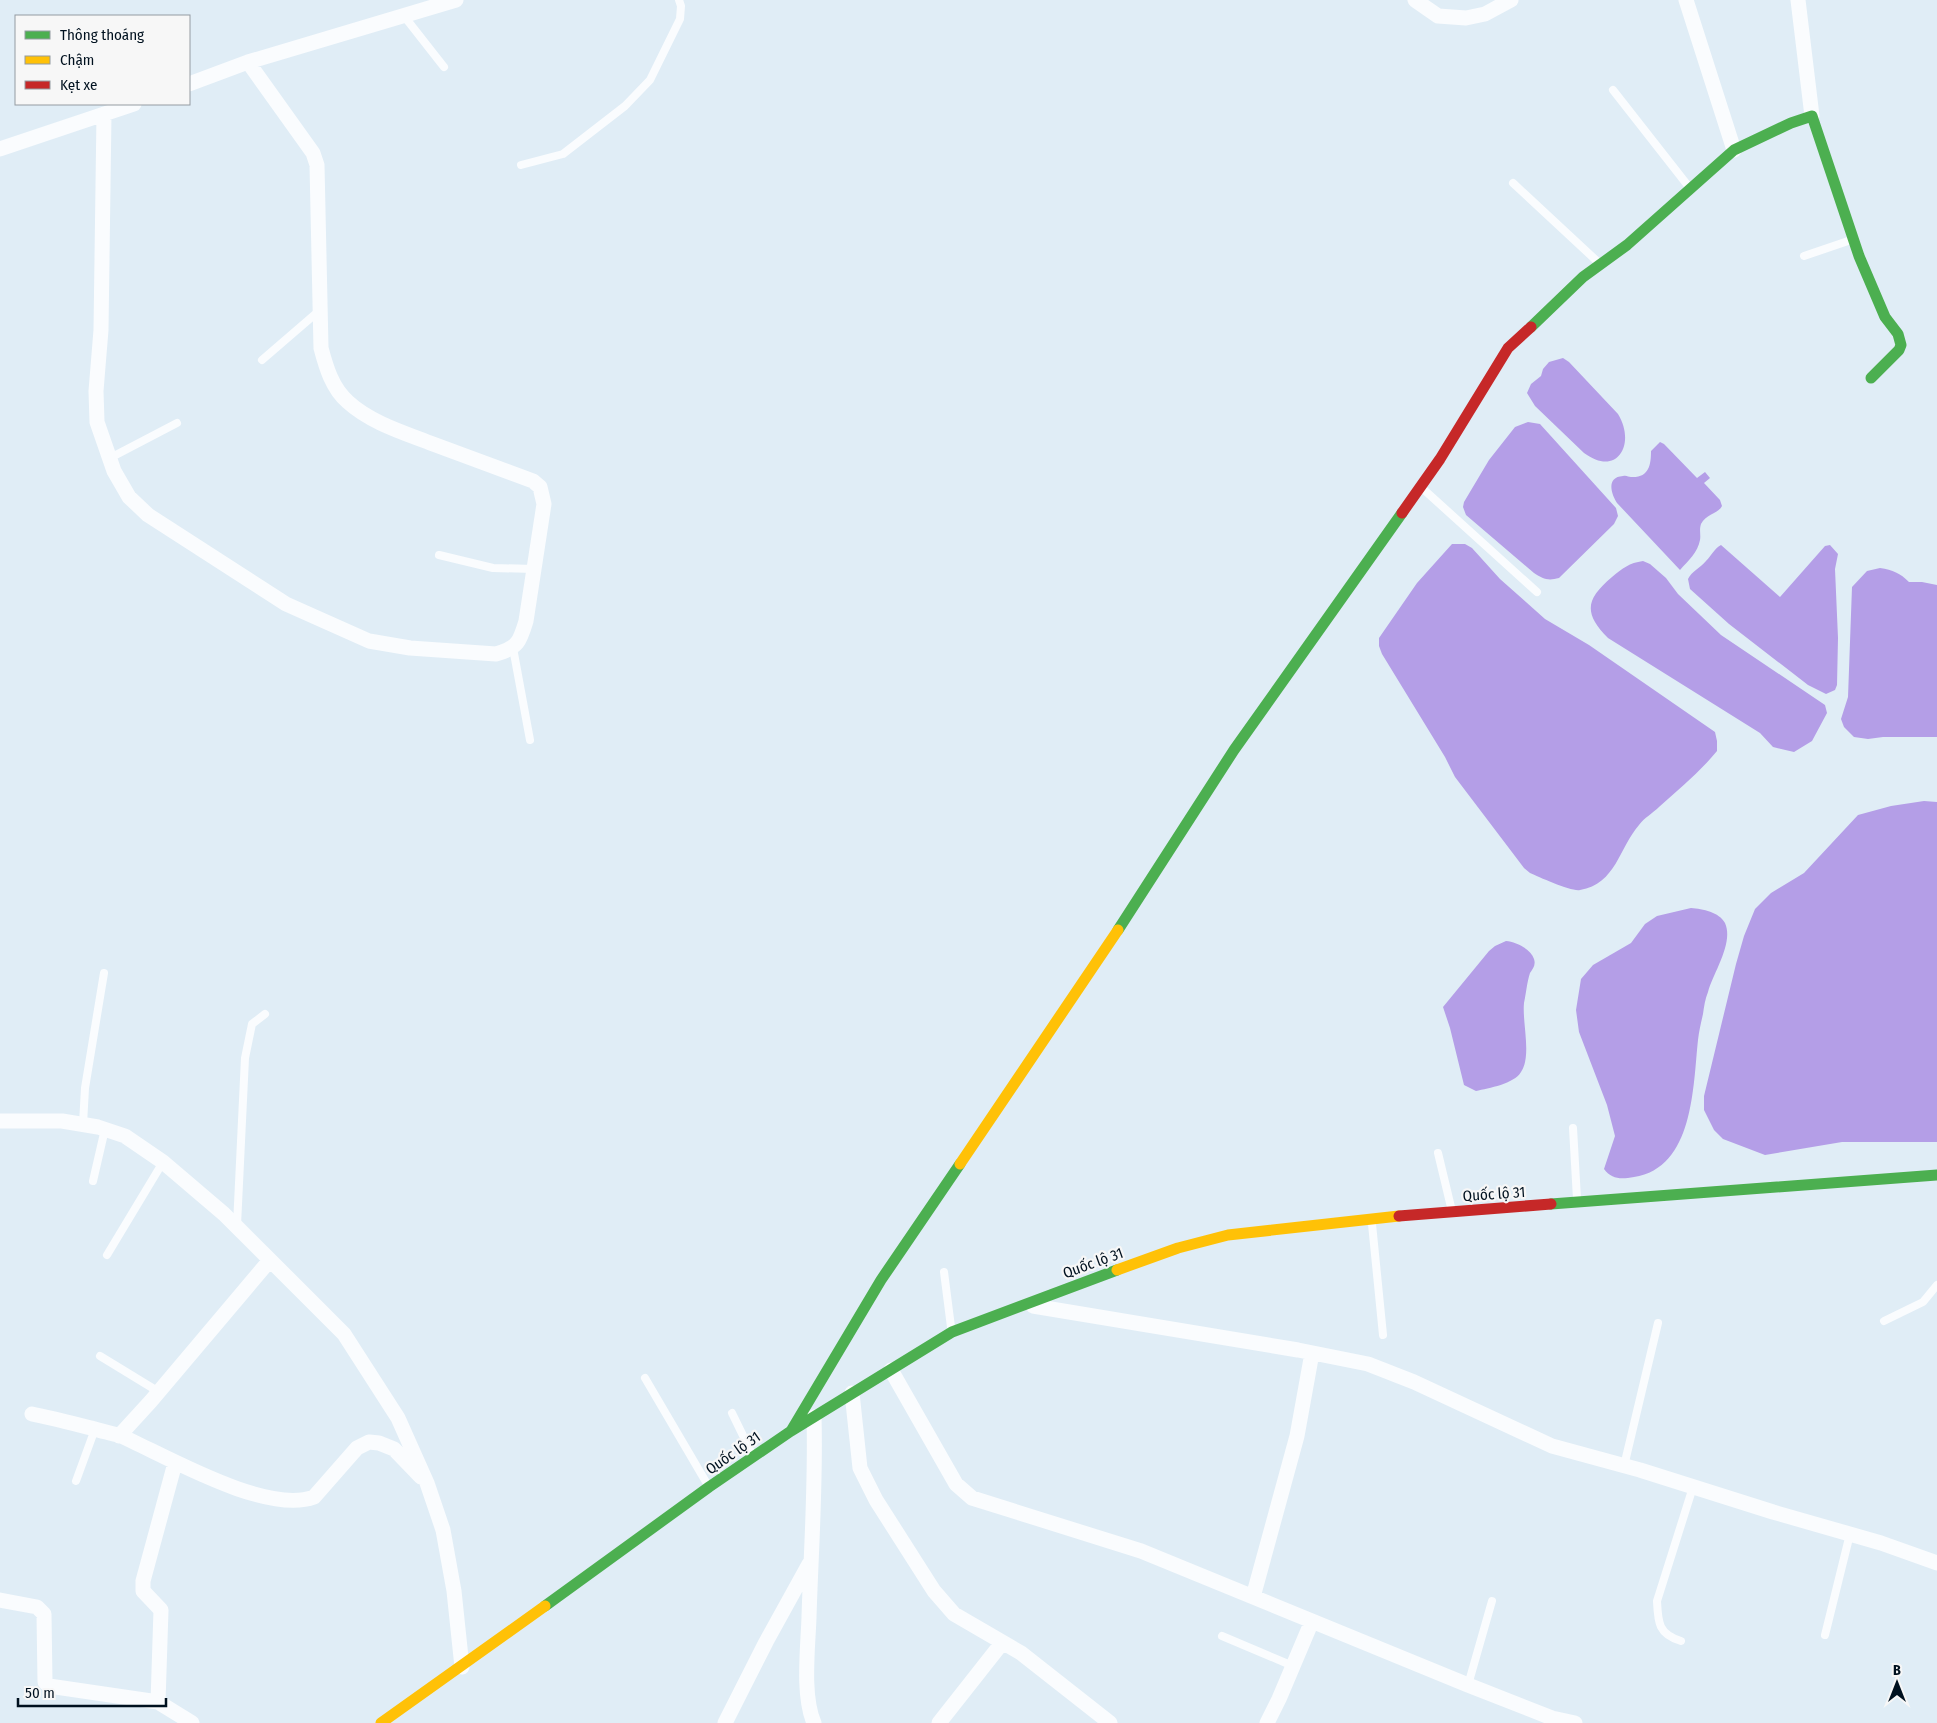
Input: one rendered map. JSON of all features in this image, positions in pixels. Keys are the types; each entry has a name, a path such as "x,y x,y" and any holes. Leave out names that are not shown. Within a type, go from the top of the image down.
{"main road":[{"path":"791,1431 881,1280 1093,970 1234,750 1440,459 1508,348 1582,277 1627,246 1734,150 1791,123 1812,116 1853,240 1885,317 1898,334 1901,344 1899,350 1871,378"},
{"name":"Quốc lộ 31","path":"381,1723 462,1667 709,1487 791,1431 952,1332 1178,1248 1228,1235 1452,1212 1937,1175"}],"street":[{"path":"190,84 248,62 456,0"},
{"path":"1415,0 1438,16 1466,18 1484,14 1511,0"},
{"path":"1686,0 1734,150"},
{"path":"1798,0 1812,116"},
{"path":"104,114 101,330 96,391 97,422 114,471 129,497 148,515 286,604 369,641 410,648 496,654 513,648 520,640 526,621 544,504 540,487 533,481 398,430 369,416 348,402 336,388 328,372 321,348 317,165 312,153 248,62"},
{"path":"0,149 131,105"},
{"path":"0,1121 62,1121 105,1129 125,1136 163,1162 237,1228 344,1334 398,1418 427,1483 443,1530 454,1591 462,1667"},
{"path":"119,1436 159,1392 270,1260"},
{"path":"1024,1305 1368,1364 1414,1382 1552,1446 1881,1543 1937,1563"},
{"path":"1254,1597 1297,1436 1312,1353"},
{"path":"890,1370 956,1484 972,1498 1141,1551 1468,1685 1552,1718 1574,1723"},
{"path":"852,1393 860,1468 876,1500 934,1591 954,1614 1020,1653 1110,1723"},
{"path":"32,1414 119,1436 197,1473 264,1496 294,1501 314,1497 357,1448 369,1442 379,1443 394,1450 427,1483"},
{"path":"814,1417 815,1464 808,1704 814,1723"},
{"path":"158,1702 161,1610 143,1591 143,1581 175,1463"},
{"path":"725,1723 766,1642 811,1561"},
{"path":"0,1600 37,1606 44,1614 45,1682 49,1686 158,1702 192,1723"},
{"path":"1267,1723 1312,1621"},
{"path":"939,1723 1002,1643"}],"lane":[{"path":"521,165 563,154 625,106 650,80 680,19 681,6 679,0"},
{"path":"404,16 444,67"},
{"path":"1613,90 1690,189"},
{"path":"1513,182 1600,264"},
{"path":"1804,256 1853,240"},
{"path":"262,360 320,310"},
{"path":"110,458 177,423"},
{"path":"1420,487 1537,592"},
{"path":"440,555 493,568 534,569"},
{"path":"513,648 530,740"},
{"path":"83,1124 86,1088 104,973"},
{"path":"237,1228 245,1058 252,1024 265,1014"},
{"path":"1573,1128 1577,1202"},
{"path":"93,1181 105,1129"},
{"path":"1438,1153 1452,1212"},
{"path":"107,1255 163,1162"},
{"path":"1372,1220 1383,1335"},
{"path":"944,1272 952,1332"},
{"path":"1884,1321 1923,1302 1937,1285"},
{"path":"1624,1466 1658,1323"},
{"path":"100,1356 159,1392"},
{"path":"645,1378 709,1487"},
{"path":"732,1413 754,1457"},
{"path":"76,1481 95,1430"},
{"path":"1681,1641 1670,1638 1664,1633 1658,1620 1657,1601 1693,1487"},
{"path":"1825,1635 1850,1534"},
{"path":"1468,1685 1492,1601"},
{"path":"1222,1636 1293,1666"}],"shaded area":[{"path":"1563,358 1618,414 1625,436 1624,446 1620,454 1614,459 1606,462 1596,460 1584,453 1535,406 1527,393 1531,384 1541,376 1543,369 1549,362"},
{"path":"1528,422 1540,424 1616,508 1618,516 1614,524 1559,578 1555,579 1546,579 1534,573 1466,515 1463,507 1464,502 1489,460 1515,427"},
{"path":"1660,442 1697,478 1705,472 1710,478 1704,483 1720,500 1722,506 1701,524 1700,540 1697,548 1680,570 1617,503 1611,487 1614,479 1618,477 1637,477 1645,473 1648,470 1651,451"},
{"path":"1452,544 1465,544 1472,548 1500,579 1545,619 1589,645 1715,732 1717,751 1704,766 1641,822 1632,834 1616,864 1602,881 1592,886 1580,890 1570,889 1530,873 1524,868 1455,777 1445,757 1382,654 1379,638 1417,583"},
{"path":"1721,545 1780,597 1825,546 1830,545 1838,554 1835,569 1838,638 1837,685 1835,690 1826,694 1808,685 1729,624 1690,589 1688,579 1690,576"},
{"path":"1643,561 1650,564 1666,578 1678,594 1721,635 1825,705 1827,713 1812,741 1794,752 1773,747 1760,733 1608,638 1594,621 1591,614 1593,599 1603,585 1620,571 1630,565"},
{"path":"1880,568 1896,572 1909,582 1937,585 1937,737 1883,737 1868,739 1854,737 1844,727 1841,719 1848,697 1852,587 1867,571"},
{"path":"1924,801 1937,802 1937,1142 1842,1142 1765,1155 1723,1139 1714,1130 1704,1110 1704,1096 1736,964 1744,936 1755,909 1771,893 1804,873 1858,815 1891,806"},
{"path":"1691,908 1705,910 1719,916 1725,923 1727,940 1722,958 1706,997 1698,1037 1694,1080 1687,1122 1679,1142 1669,1158 1654,1170 1634,1177 1614,1177 1604,1169 1615,1136 1607,1105 1579,1032 1576,1010 1581,979 1593,965 1631,943 1645,924 1657,916"},
{"path":"1506,941 1518,944 1526,949 1535,961 1530,973 1524,1003 1526,1057 1521,1072 1513,1080 1476,1091 1464,1085 1443,1007 1489,951"}],"traffic: fast":[{"path":"1531,327 1583,277 1627,245 1734,150 1791,123 1812,116 1859,256 1885,317 1898,334 1901,345 1899,350 1871,378"},
{"path":"1118,930 1234,750 1402,513"},
{"path":"791,1431 881,1280 960,1164"},
{"path":"1551,1204 1937,1175"},
{"path":"545,1606 709,1487 791,1431 952,1332 1117,1270"}],"traffic: slow":[{"path":"960,1164 1118,930"},
{"path":"1117,1270 1178,1248 1228,1235 1399,1216"},
{"path":"381,1723 545,1606"}],"traffic: jam":[{"path":"1402,513 1440,459 1508,348 1531,327"},
{"path":"1399,1216 1551,1204"}]}
